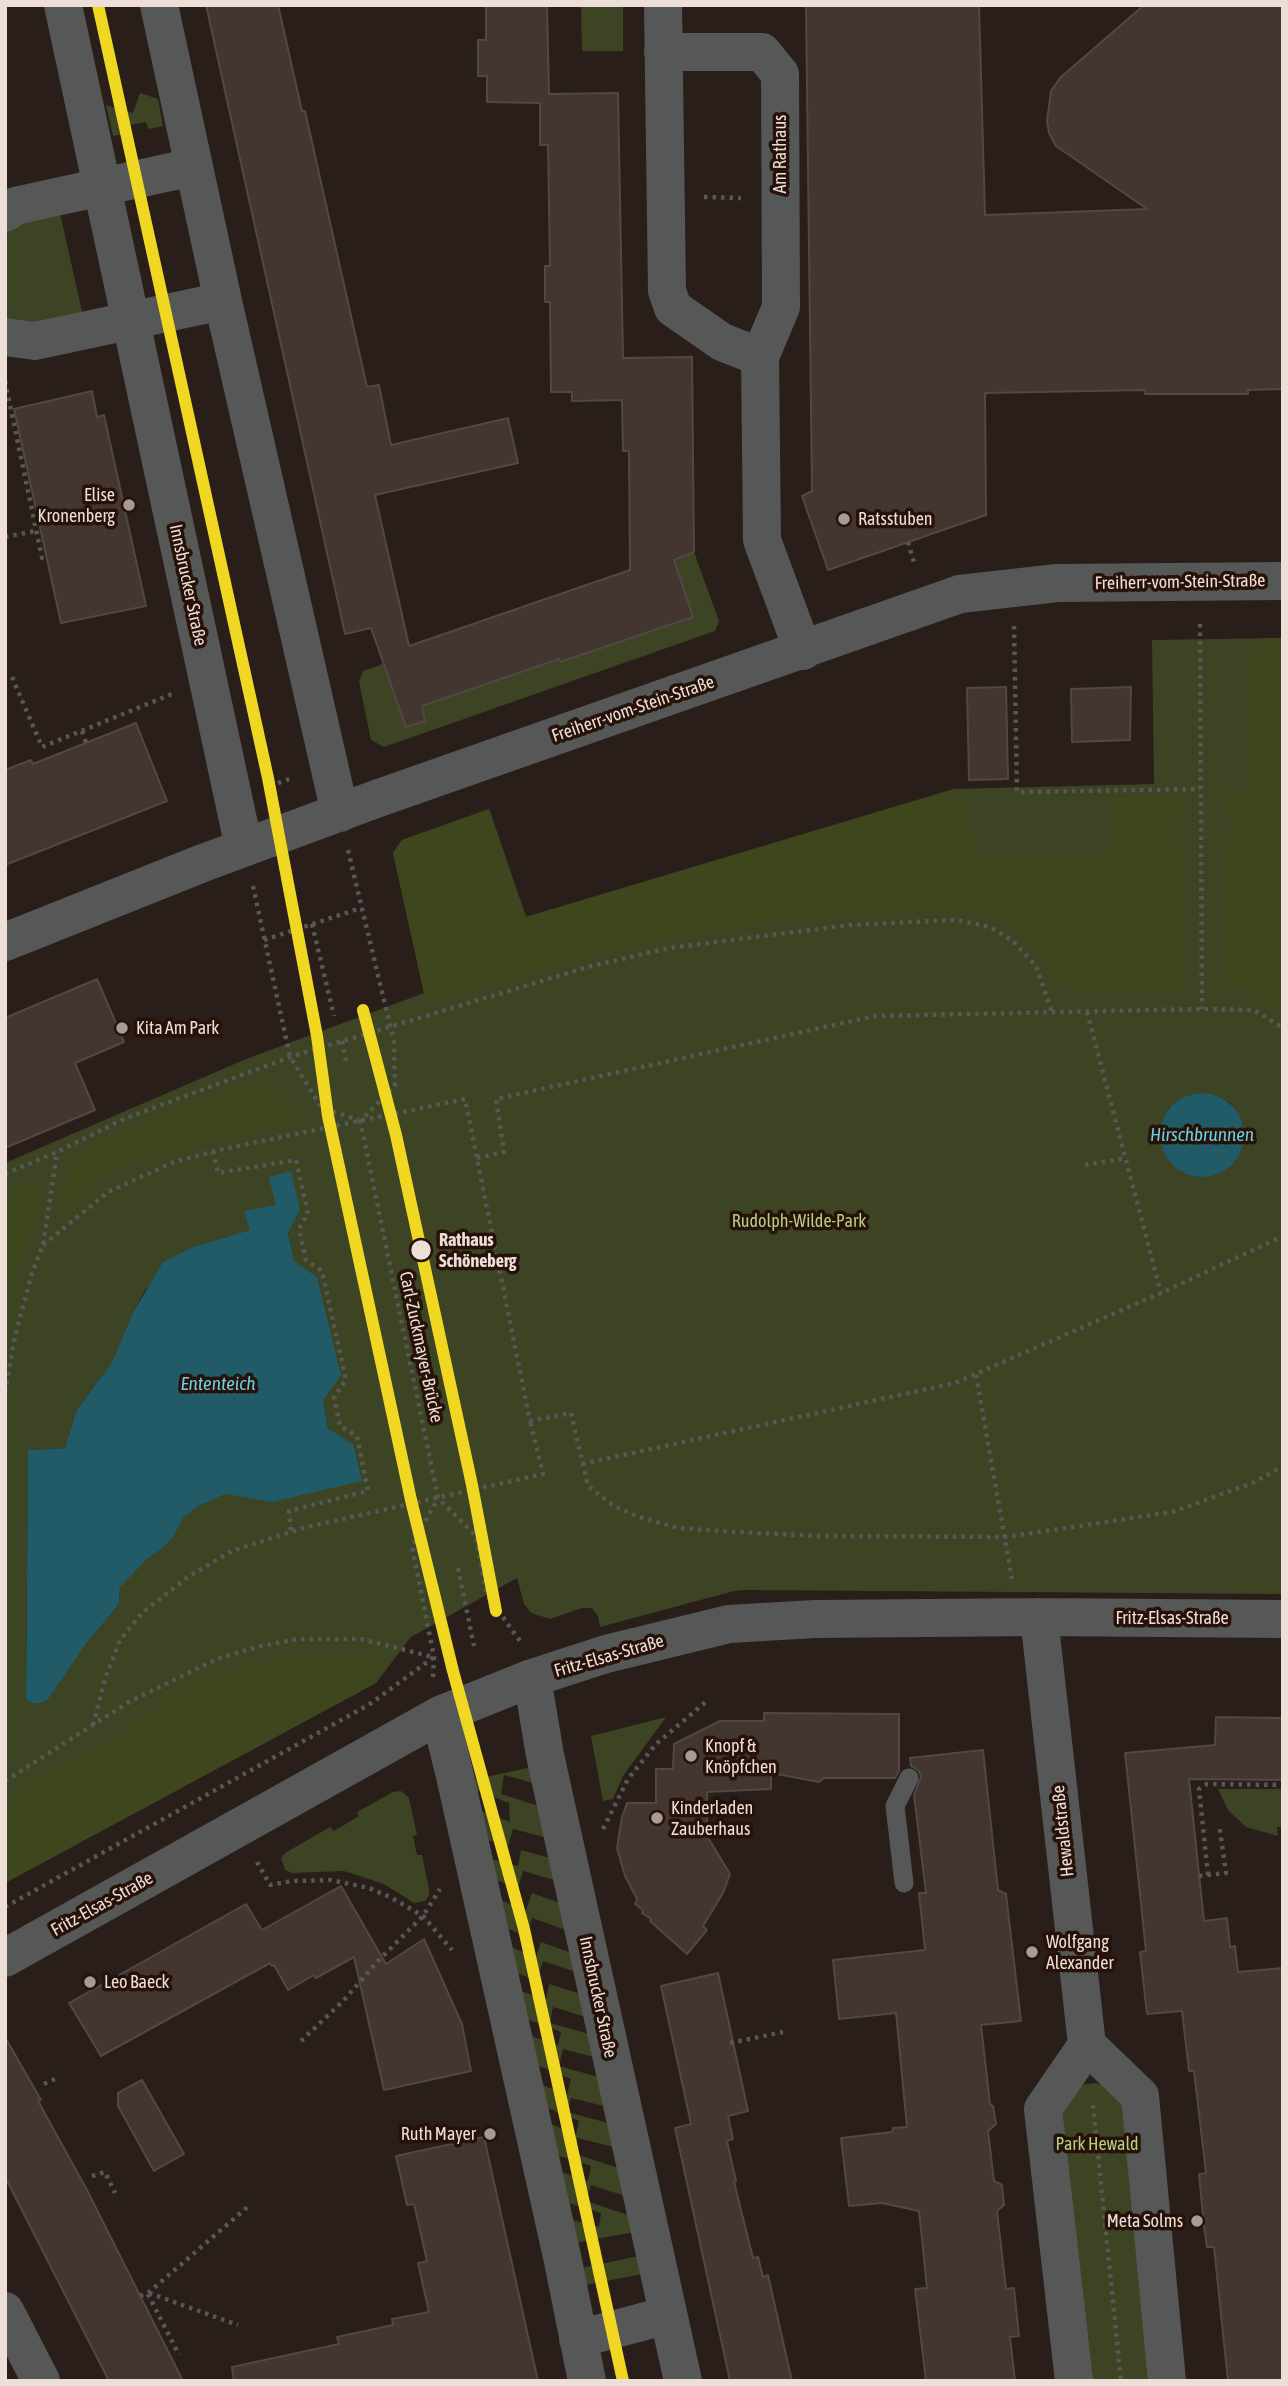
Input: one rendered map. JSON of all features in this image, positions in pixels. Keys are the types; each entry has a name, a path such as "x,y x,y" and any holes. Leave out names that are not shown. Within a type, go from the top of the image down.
{"street":[{"name":"Innsbrucker Straße","path":"63,5 248,866"},
{"path":"159,5 223,301 344,830"},
{"path":"663,5 667,291 673,308 722,342 760,357"},
{"name":"Am Rathaus","path":"663,52 762,52 780,74 781,307 760,357 762,540 803,651"},
{"path":"5,213 15,206 193,167"},
{"path":"5,337 35,341 223,301"},
{"name":"Freiherr-vom-Stein-Straße","path":"5,942 248,866 803,651 960,594 1057,583 1283,581"},
{"name":"Hewaldstraße","path":"1029,1617 1087,2045"},
{"name":"Fritz-Elsas-Straße","path":"5,1958 436,1697 526,1660 606,1654 729,1624 815,1619 1283,1619"},
{"name":"Innsbrucker Straße","path":"526,1660 683,2381"},
{"path":"436,1697 563,2261 587,2381"},
{"path":"1074,2381 1043,2109 1087,2045 1140,2096 1167,2381"},
{"path":"5,2311 41,2381"},
{"path":"578,2339 668,2315"}],"lane":[{"path":"904,1883 895,1807 909,1778"}],"path":[{"path":"665,197 780,198"},
{"path":"5,380 42,558 46,556"},
{"path":"5,537 36,531"},
{"path":"908,542 915,566"},
{"path":"1200,624 1202,1009"},
{"path":"1014,626 1017,792 1200,789"},
{"path":"12,677 42,747 179,691"},
{"path":"18,691 24,688"},
{"path":"82,731 86,743"},
{"path":"259,790 304,774"},
{"path":"344,830 394,1042 395,1086 360,1120"},
{"path":"248,866 290,1057 322,1108 360,1120"},
{"path":"264,940 361,908"},
{"path":"5,1174 124,1119 290,1057 588,967 669,948 850,925 956,920 990,927 1013,941 1036,966 1052,1012"},
{"path":"312,924 334,1016"},
{"path":"477,1158 504,1152 496,1099 875,1016 1254,1010 1283,1028"},
{"path":"1087,1012 1161,1293"},
{"path":"342,1041 346,1061"},
{"path":"43,1245 108,1192 174,1162 213,1151 465,1099 543,1474 291,1532 232,1551 189,1576 142,1613 120,1640 105,1679 93,1725"},
{"name":"Carl-Zuckmayer-Brücke","path":"360,1120 438,1498"},
{"path":"213,1151 219,1173 296,1160 308,1214 299,1229 306,1260 322,1271 346,1380 334,1397 340,1426 357,1436 368,1491 289,1511 291,1532"},
{"path":"5,1392 15,1336 32,1273 43,1245 57,1152"},
{"path":"1086,1165 1126,1158"},
{"path":"582,1464 955,1383 1161,1293 1283,1236"},
{"path":"976,1375 1006,1537 1029,1617"},
{"path":"530,1420 571,1413 588,1486 614,1506 639,1517 678,1528 817,1536 1006,1537 1172,1512 1253,1483 1283,1466"},
{"path":"438,1498 476,1536 487,1595 526,1660"},
{"path":"436,1697 434,1657 412,1546 438,1498"},
{"path":"458,1568 474,1646"},
{"path":"5,1781 129,1702 217,1659 257,1647 297,1639 361,1639 434,1657"},
{"path":"5,1906 370,1704 434,1657"},
{"path":"603,1829 628,1779 649,1752 707,1701"},
{"path":"1209,1875 1199,1789 1207,1784 1283,1785"},
{"path":"1192,1808 1201,1807"},
{"path":"1199,1876 1226,1873 1219,1824"},
{"path":"255,1859 270,1885 312,1880 350,1882 390,1897 423,1916 453,1953"},
{"path":"301,2041 344,2000 423,1916 441,1888"},
{"path":"730,2043 783,2032"},
{"path":"1087,2045 1121,2381"},
{"path":"44,2084 55,2079"},
{"path":"92,2176 105,2172 115,2193"},
{"path":"140,2296 148,2293 251,2204"},
{"path":"148,2293 238,2325"},
{"path":"148,2293 179,2355"}],"green space":[{"path":"581,5 623,5 623,51 582,51"},
{"path":"140,93 158,99 163,126 148,129 146,122 129,125 130,133 113,136 106,105 133,113"},
{"path":"60,213 83,316 45,324 5,320 5,234 20,224"},
{"path":"694,552 719,621 715,631 384,747 371,740 359,682 363,671 383,664 401,713 558,659 560,664 693,617 674,560"},
{"path":"1262,638 1280,638 1282,706 1276,707 1276,727 1282,727 1282,789 1277,790 1277,809 1282,810 1283,1011 1259,998 1258,988 1221,988 1223,841 1232,840 1232,815 1224,814 1223,795 1249,794 1248,658 1250,651"},
{"name":"Rudolph-Wilde-Park","path":"1283,638 1283,1594 745,1590 600,1627 598,1616 592,1608 582,1608 550,1619 531,1613 524,1604 517,1578 411,1637 376,1683 5,1883 5,1163 246,1059 424,993 393,853 402,840 489,809 526,917 954,789 1154,784 1152,640","holes":["1205,1093 1230,1103 1238,1113 1160,1138 1162,1123 1168,1110 1179,1100 1192,1094","277,1205 300,1210 288,1233 294,1262 317,1277 323,1400 328,1428 353,1444 239,1495 226,1494 198,1506 184,1517 159,1551 125,1579 120,1587 119,1604 85,1645 26,1699 28,1450 65,1448 76,1411 112,1362 145,1290 193,1247 251,1230"]},
{"path":"954,789 955,799 970,799 970,831 975,848 980,854 1000,860 1109,858 1109,797 1181,796 1179,816 1171,816 1171,841 1180,842 1181,972 1185,989 1066,988 1032,944 1011,927 987,915 952,909 772,922 672,938 607,952 510,979 441,1003 431,1002 424,993 393,853 402,840 489,809 526,917"},
{"path":"251,1078 254,1087 266,1084 296,1124 218,1139 165,1154 163,1151 110,1171 69,1205 60,1205 59,1199 64,1185 78,1159 88,1149 117,1133"},
{"path":"29,1183 37,1183 42,1196 5,1312 5,1193"},
{"path":"325,1653 367,1653 382,1665 380,1677 376,1683 5,1883 5,1798 102,1746 168,1700 208,1680 254,1664"},
{"path":"666,1717 623,1776 613,1799 603,1801 591,1736"},
{"path":"532,1767 537,1784 504,1775 501,1794 542,1807 548,1838 513,1829 508,1846 484,1839 478,1810 510,1822 509,1803 473,1789 472,1780"},
{"path":"1218,1789 1283,1789 1283,1827 1277,1827 1278,1836 1246,1827 1228,1810"},
{"path":"401,1791 409,1798 417,1835 413,1836 417,1855 422,1855 429,1889 425,1901 414,1903 384,1884 344,1871 292,1873 285,1870 281,1858 285,1853 330,1827 334,1831 359,1816 357,1812 393,1792"},
{"path":"521,1850 554,1859 558,1881 523,1871 518,1888 493,1879 488,1858 518,1866"},
{"path":"532,1893 563,1904 569,1931 532,1918 527,1937 504,1927 497,1899 526,1910"},
{"path":"541,1942 574,1954 579,1973 543,1961 537,1981 514,1972 508,1946 536,1957"},
{"path":"549,1984 584,1995 589,2018 553,2007 550,2023 592,2035 597,2058 563,2049 559,2066 602,2078 608,2107 571,2098 567,2112 612,2124 617,2148 578,2138 575,2154 622,2169 628,2197 591,2185 586,2201 631,2216 635,2232 574,2243 568,2219 599,2227 601,2213 565,2202 558,2171 588,2181 591,2166 554,2154 547,2122 576,2135 579,2121 543,2106 538,2083 567,2095 571,2079 534,2064 528,2035 558,2045 561,2032 524,2018 518,1990 546,2000"},
{"name":"Park Hewald","path":"1096,2083 1114,2089 1123,2097 1156,2381 1088,2381 1060,2108 1079,2085"},
{"path":"639,2256 643,2274 585,2285 581,2268"}],"water":[{"name":"Hirschbrunnen","path":"1202,1093 1218,1096 1232,1105 1241,1119 1244,1135 1241,1151 1232,1165 1218,1174 1202,1177 1186,1174 1172,1165 1163,1151 1160,1135 1163,1119 1172,1105 1186,1096"},
{"name":"Ententeich","path":"291,1171 300,1210 288,1233 294,1261 317,1277 341,1375 323,1400 328,1428 353,1444 362,1481 272,1502 226,1494 198,1506 184,1517 172,1538 120,1587 119,1604 85,1645 48,1699 32,1703 26,1699 28,1450 65,1448 76,1411 112,1362 132,1314 163,1262 193,1247 250,1230 244,1211 276,1205 269,1177"}],"building":[{"path":"206,5 278,5 302,111 305,111 367,387 379,385 391,445 508,418 518,463 375,495 409,646 630,570 629,451 623,451 622,400 572,401 572,392 551,392 550,302 545,302 545,266 550,266 548,145 540,145 540,103 487,102 487,76 478,76 478,40 486,40 486,5 547,5 549,94 618,93 623,358 692,357 694,552 674,560 693,617 422,706 425,721 406,727 371,628 345,634"},
{"path":"806,5 979,5 985,215 1147,209 1056,146 1049,133 1047,121 1051,91 1060,78 1144,5 1283,5 1283,389 1248,390 1248,394 1145,394 1144,390 985,393 986,515 828,570 802,496 812,491"},
{"path":"92,391 97,417 104,415 146,606 61,623 14,409"},
{"path":"1006,687 1008,779 969,780 967,688"},
{"path":"1131,687 1130,740 1072,742 1071,689"},
{"path":"136,723 167,801 5,865 5,770 31,760 33,764"},
{"path":"97,979 124,1042 75,1063 95,1110 5,1148 5,1018"},
{"path":"764,1713 899,1714 899,1771 895,1778 824,1778 819,1782 771,1773 771,1789 707,1792 707,1836 730,1874 723,1893 703,1926 707,1930 687,1954 635,1904 637,1899 625,1876 617,1848 622,1817 627,1803 656,1803 656,1769 673,1769 674,1744 720,1721 764,1721"},
{"path":"1216,1717 1283,1718 1283,1780 1189,1779 1204,1921 1227,1918 1230,1947 1235,1946 1238,1972 1283,1968 1283,2381 1228,2381 1214,2247 1207,2247 1204,2226 1199,2174 1206,2173 1194,2071 1189,2071 1182,2011 1147,2014 1140,1952 1146,1951 1125,1753 1215,1745"},
{"path":"983,1750 998,1890 1006,1894 1021,2021 981,2025 990,2104 993,2106 996,2124 988,2131 994,2181 1002,2185 1004,2205 997,2211 1006,2289 1014,2288 1019,2336 1010,2337 1015,2381 926,2381 915,2289 927,2288 919,2211 882,2203 849,2206 841,2138 892,2132 893,2128 907,2127 896,2013 839,2019 833,1960 925,1950 919,1893 926,1893 914,1795 921,1777 919,1771 911,1766 910,1758"},
{"path":"341,1886 386,1964 424,1939 462,2024 471,2071 384,2090 354,1957 288,1990 274,1965 270,1963 101,2056 69,2003 246,1904 262,1930"},
{"path":"718,1973 748,2111 728,2116 733,2139 727,2141 736,2181 734,2182 753,2258 758,2257 763,2277 768,2275 792,2381 730,2381 675,2128 691,2124 661,1986"},
{"path":"5,2037 41,2100 38,2101 87,2190 183,2381 109,2381 5,2177"},
{"path":"142,2080 184,2154 154,2171 118,2106 118,2093"},
{"path":"484,2137 538,2381 234,2381 232,2367 339,2344 337,2337 393,2325 392,2319 429,2312 418,2263 427,2261 414,2204 407,2205 396,2156"}],"transit line":[{"path":"98,5 268,778 317,1036 328,1116 411,1500 453,1671 524,1929 623,2381"},
{"path":"363,1010 396,1135 472,1485 496,1611"}],"place":[{"name":"Elise Kronenberg","path":"129,505"},
{"name":"Ratsstuben","path":"844,519"},
{"name":"Kita Am Park","path":"122,1028"},
{"name":"Rathaus Schöneberg","path":"421,1250"},
{"name":"Knopf & Knöpfchen","path":"691,1756"},
{"name":"Kinderladen Zauberhaus","path":"657,1818"},
{"name":"Wolfgang Alexander","path":"1032,1952"},
{"name":"Leo Baeck","path":"90,1982"},
{"name":"Ruth Mayer","path":"490,2134"},
{"name":"Meta Solms","path":"1197,2221"}]}
